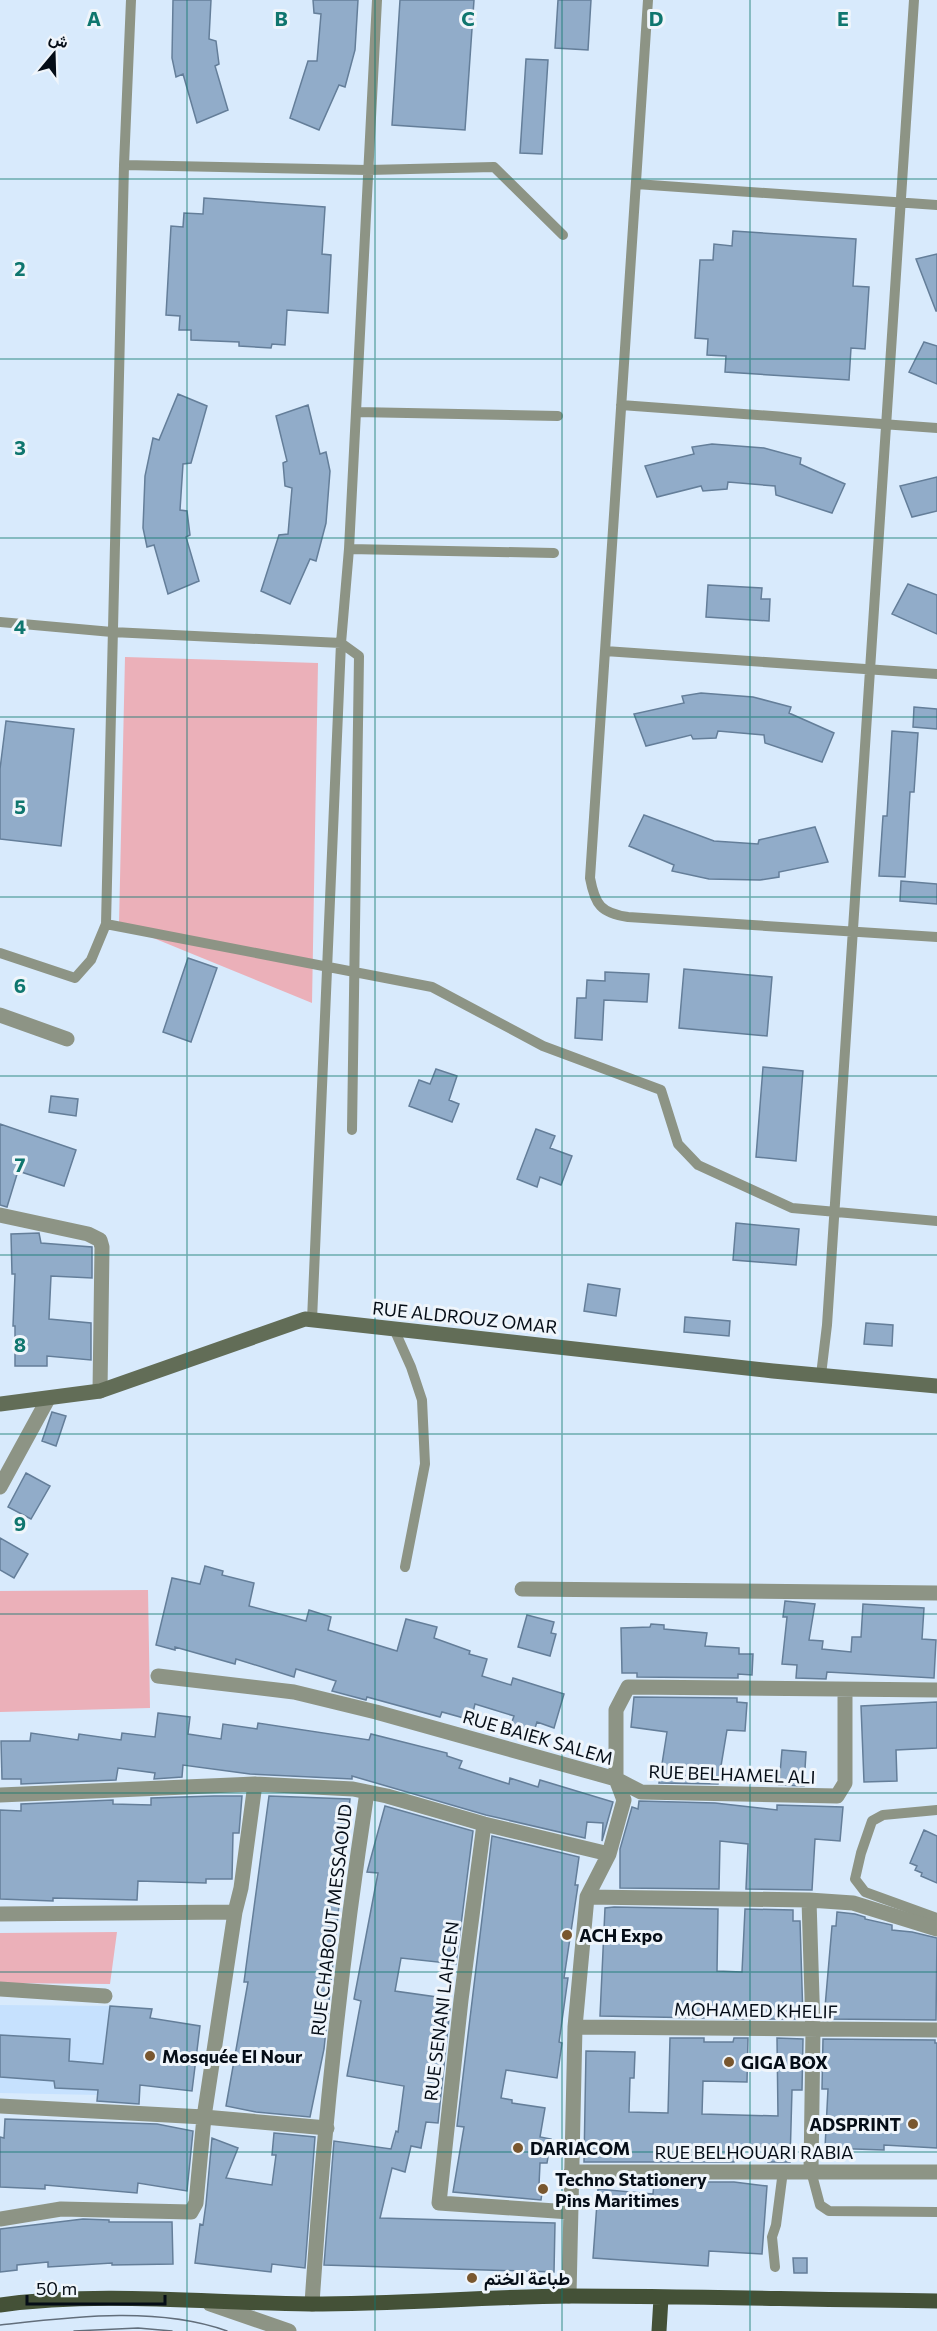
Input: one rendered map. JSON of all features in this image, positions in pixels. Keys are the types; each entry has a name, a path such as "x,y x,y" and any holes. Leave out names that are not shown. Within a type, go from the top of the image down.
{"main road":[{"path":"0,2305 76,2298 138,2297 204,2302 312,2304 569,2296 937,2301"},
{"path":"659,2331 661,2298"}],"street":[{"path":"0,1015 67,1039"},
{"path":"0,1215 88,1234 100,1240 102,1247 100,1391"},
{"name":"RUE ALDROUZ OMAR","path":"0,1404 100,1391 305,1319 937,1386"},
{"path":"0,1487 48,1399"},
{"path":"522,1589 937,1593"},
{"name":"RUE BAIEK SALEM","path":"158,1676 294,1692 376,1712 616,1779 616,1710 628,1687 937,1690"},
{"name":"RUE BELHAMEL ALI","path":"616,1779 641,1791 837,1796 845,1783 845,1690"},
{"path":"569,2296 575,2027 587,1897 609,1854 624,1800 616,1779"},
{"path":"0,1795 255,1785 353,1789 609,1854"},
{"path":"0,2219 62,2209 191,2212 195,2203 204,2117 235,1912 241,1888 255,1785"},
{"name":"RUE CHABOUT MESSAOUD","path":"312,2304 327,2128 353,1887 367,1792"},
{"name":"RUE SENANI LAHCEN","path":"484,1824 461,2000 439,2203 570,2212"},
{"path":"587,1897 809,1900 853,1903 937,1929"},
{"path":"809,1900 813,2030 811,2171"},
{"path":"0,1914 235,1912"},
{"path":"0,1989 105,1996"},
{"name":"MOHAMED KHELIF","path":"575,2027 937,2030"},
{"path":"0,2106 204,2117 327,2128"},
{"name":"RUE BELHOUARI RABIA","path":"571,2172 937,2172"},
{"path":"204,2302 289,2331"}],"lane":[{"path":"0,953 75,978 91,960 106,924 124,165 131,0"},
{"path":"312,1320 341,643 349,549 377,0"},
{"path":"648,0 590,878 592,893 599,906 614,915 628,917 937,937"},
{"path":"821,1375 827,1325 914,0"},
{"path":"124,165 368,170 494,167 562,235"},
{"path":"636,184 937,205"},
{"path":"621,405 937,428"},
{"path":"356,412 558,416"},
{"path":"349,549 554,554"},
{"path":"0,622 112,632 341,643 359,656 352,1130"},
{"path":"605,651 937,674"},
{"path":"106,924 328,969 432,987 543,1046 660,1090 678,1144 698,1166 792,1208 937,1221"},
{"path":"394,1329 422,1400 425,1464 405,1567"},
{"path":"937,1810 883,1815 872,1821 855,1879 866,1892 937,1918"},
{"path":"775,2267 771,2237 776,2225 783,2171"},
{"path":"811,2171 820,2205 829,2211 937,2212"}],"shaded area":[{"path":"125,657 318,663 312,1003 119,924"},
{"path":"148,1590 150,1708 0,1712 0,1591"},
{"path":"117,1932 110,1984 0,1983 0,1933"},
{"path":"0,2005 110,2006 99,2095 0,2093"}],"building":[{"path":"173,0 211,0 209,39 216,41 219,64 215,66 228,110 197,123 183,74 176,77 172,58"},
{"path":"313,0 358,0 355,50 345,87 339,85 319,130 290,118 308,61 317,61 321,14 314,13"},
{"path":"400,0 474,0 465,130 392,125"},
{"path":"558,0 591,0 588,50 555,48"},
{"path":"526,59 548,60 542,154 520,153"},
{"path":"204,198 325,207 322,254 331,255 328,313 287,310 285,345 272,344 271,348 239,346 239,342 191,340 191,330 179,330 180,316 166,315 171,226 183,227 184,213 203,214"},
{"path":"733,231 856,239 853,286 869,287 865,349 851,348 849,380 725,372 726,356 707,355 708,339 695,338 700,260 713,260 714,244 732,246"},
{"path":"937,254 937,311 936,311 916,259"},
{"path":"924,342 937,346 937,384 909,372"},
{"path":"178,394 207,406 191,463 183,464 180,510 187,511 190,535 186,537 199,581 168,594 154,545 147,547 143,528 145,476 153,438 159,440"},
{"path":"308,405 320,454 326,452 330,471 326,523 316,561 310,559 290,604 261,591 279,535 288,534 292,488 285,486 283,463 287,461 276,416"},
{"path":"712,444 764,448 801,458 800,464 845,484 832,513 776,495 775,486 728,482 727,489 703,491 701,486 657,497 645,466 694,454 692,447"},
{"path":"937,477 937,511 912,517 900,486"},
{"path":"908,584 937,595 937,634 892,614"},
{"path":"708,585 762,588 761,599 770,599 769,621 706,617"},
{"path":"701,693 753,697 791,707 789,713 834,733 822,762 765,743 764,735 718,731 716,738 693,739 691,735 646,746 634,714 684,703 682,696"},
{"path":"914,707 937,709 937,729 913,727"},
{"path":"6,721 74,729 61,846 0,839 0,769"},
{"path":"892,731 918,733 914,792 910,792 905,877 879,876 883,816 887,816"},
{"path":"644,815 714,841 758,844 759,840 815,827 828,862 779,872 779,877 760,880 709,879 672,871 674,865 629,846"},
{"path":"901,881 937,884 937,904 900,901"},
{"path":"188,958 217,968 191,1042 163,1032"},
{"path":"684,969 772,977 767,1036 679,1028"},
{"path":"605,972 649,974 647,1002 604,1000 602,1040 575,1038 577,998 586,998 587,980 605,981"},
{"path":"763,1067 803,1071 796,1161 756,1157"},
{"path":"436,1069 457,1076 449,1100 459,1104 452,1122 409,1106 419,1080 430,1084"},
{"path":"51,1096 78,1099 76,1116 49,1112"},
{"path":"0,1124 76,1150 64,1186 18,1171 7,1207 0,1205"},
{"path":"536,1129 555,1136 550,1148 572,1156 561,1185 540,1177 537,1187 517,1179"},
{"path":"736,1223 799,1229 796,1265 733,1260"},
{"path":"39,1233 41,1243 92,1247 92,1278 51,1276 49,1319 91,1323 91,1360 47,1356 47,1366 15,1366 15,1326 13,1326 15,1274 12,1274 11,1234"},
{"path":"588,1284 620,1289 616,1316 584,1311"},
{"path":"685,1317 730,1321 729,1336 684,1332"},
{"path":"866,1323 893,1325 892,1346 864,1344"},
{"path":"52,1412 66,1416 56,1446 42,1441"},
{"path":"26,1473 50,1486 31,1519 8,1507"},
{"path":"0,1538 28,1554 14,1578 0,1570"},
{"path":"205,1566 223,1571 222,1575 254,1583 249,1606 306,1621 309,1610 331,1617 328,1630 397,1651 406,1619 437,1627 434,1638 470,1651 469,1654 487,1659 482,1676 511,1685 513,1678 564,1694 554,1728 537,1722 532,1737 509,1730 514,1716 475,1704 471,1720 442,1712 440,1717 367,1697 366,1700 332,1691 336,1681 296,1669 294,1677 236,1659 235,1664 175,1647 175,1650 156,1645 172,1578 200,1584"},
{"path":"785,1601 815,1604 809,1640 823,1641 822,1649 851,1652 852,1637 861,1637 863,1604 924,1608 922,1639 936,1640 934,1678 827,1672 826,1679 796,1678 797,1665 782,1664 787,1617 783,1617"},
{"path":"527,1615 554,1622 551,1633 556,1634 550,1656 518,1647"},
{"path":"651,1624 664,1625 664,1629 707,1633 705,1646 739,1648 739,1654 753,1654 752,1675 738,1674 738,1678 637,1677 637,1673 622,1673 621,1628 650,1627"},
{"path":"634,1697 737,1698 737,1702 747,1703 745,1731 727,1730 718,1784 659,1783 667,1732 631,1727"},
{"path":"937,1702 937,1748 896,1750 897,1781 864,1782 861,1706"},
{"path":"158,1713 190,1717 188,1734 221,1739 223,1724 257,1729 258,1723 369,1740 371,1734 447,1753 447,1756 462,1761 459,1768 509,1784 510,1778 538,1787 540,1780 613,1802 602,1841 603,1823 587,1822 585,1838 486,1815 352,1776 352,1779 250,1774 183,1765 182,1777 154,1779 155,1773 118,1768 116,1780 21,1784 21,1779 2,1779 1,1741 30,1741 31,1733 78,1740 79,1734 121,1740 122,1733 155,1737"},
{"path":"782,1750 806,1752 804,1786 779,1785"},
{"path":"242,1796 239,1833 233,1833 232,1879 206,1879 206,1883 138,1881 137,1900 0,1899 0,1810 21,1811 21,1804 113,1800 113,1804 151,1805 151,1798"},
{"path":"269,1796 350,1799 324,2049 310,2117 256,2112 226,2106 248,1982 244,1982"},
{"path":"639,1801 715,1803 777,1810 777,1805 843,1807 840,1841 815,1839 812,1890 746,1889 748,1844 720,1841 719,1889 620,1888 620,1849 632,1807 638,1809"},
{"path":"385,1806 473,1831 456,1964 401,1958 395,1991 451,1999 438,2123 426,2122 421,2148 411,2146 405,2172 392,2168 380,2218 555,2223 554,2272 324,2265 334,2141 391,2149 396,2131 398,2132 404,2086 347,2076 361,2001 354,1999 378,1873 367,1872"},
{"path":"924,1830 937,1836 937,1883 921,1876 922,1873 915,1870 917,1866 910,1863"},
{"path":"492,1836 579,1857 575,1885 578,1885 564,1978 568,1978 559,2042 562,2043 557,2078 506,2070 501,2098 512,2100 512,2103 545,2108 540,2137 551,2139 547,2163 540,2163 539,2185 543,2185 541,2200 453,2192 464,2127 457,2126"},
{"path":"605,1908 718,1909 717,1971 742,1972 745,1909 793,1910 793,1921 800,1921 803,2019 734,2019 734,2014 704,2012 704,2018 600,2016"},
{"path":"837,1912 855,1914 865,1919 892,1925 892,1930 937,1938 936,2020 824,2019 832,1926 836,1926"},
{"name":"Mosquée El Nour","path":"110,2006 152,2009 150,2018 200,2026 192,2091 140,2085 139,2104 97,2101 98,2090 55,2088 54,2081 0,2077 0,2035 70,2039 69,2061 103,2064"},
{"path":"670,2038 704,2038 704,2042 733,2042 734,2038 748,2038 747,2082 703,2081 702,2114 778,2116 777,2038 803,2039 802,2090 792,2090 790,2162 768,2162 769,2147 734,2146 734,2162 584,2162 586,2051 635,2052 634,2078 630,2078 629,2112 668,2113"},
{"path":"823,2039 935,2040 937,2043 937,2148 884,2145 884,2150 825,2148 828,2089 822,2089"},
{"path":"5,2119 157,2124 193,2131 187,2191 138,2183 137,2193 45,2185 45,2189 0,2187 0,2137 4,2138"},
{"path":"274,2133 315,2137 305,2268 272,2264 271,2272 195,2263 200,2224 203,2225 206,2204 212,2138 238,2148 226,2178 272,2185 276,2155 272,2155"},
{"path":"654,2182 734,2182 767,2186 762,2254 709,2251 708,2266 593,2258 598,2189 653,2194"},
{"path":"83,2219 109,2220 109,2222 172,2222 173,2264 112,2265 112,2263 48,2267 48,2262 17,2265 17,2270 0,2272 0,2229"},
{"path":"793,2258 807,2258 807,2273 794,2273"}],"tram line":[{"path":"0,2325 85,2317 143,2316 172,2318 227,2331"},
{"path":"74,2331 138,2328 172,2331"}],"place":[{"name":"ACH Expo","path":"567,1935"},
{"name":"Mosquée El Nour","path":"150,2056"},
{"name":"GIGA BOX","path":"729,2062"},
{"name":"ADSPRINT","path":"913,2124"},
{"name":"DARIACOM","path":"518,2148"},
{"name":"Techno Stationery Pins Maritimes","path":"543,2189"},
{"name":"طباعة الختم","path":"472,2278"}]}
